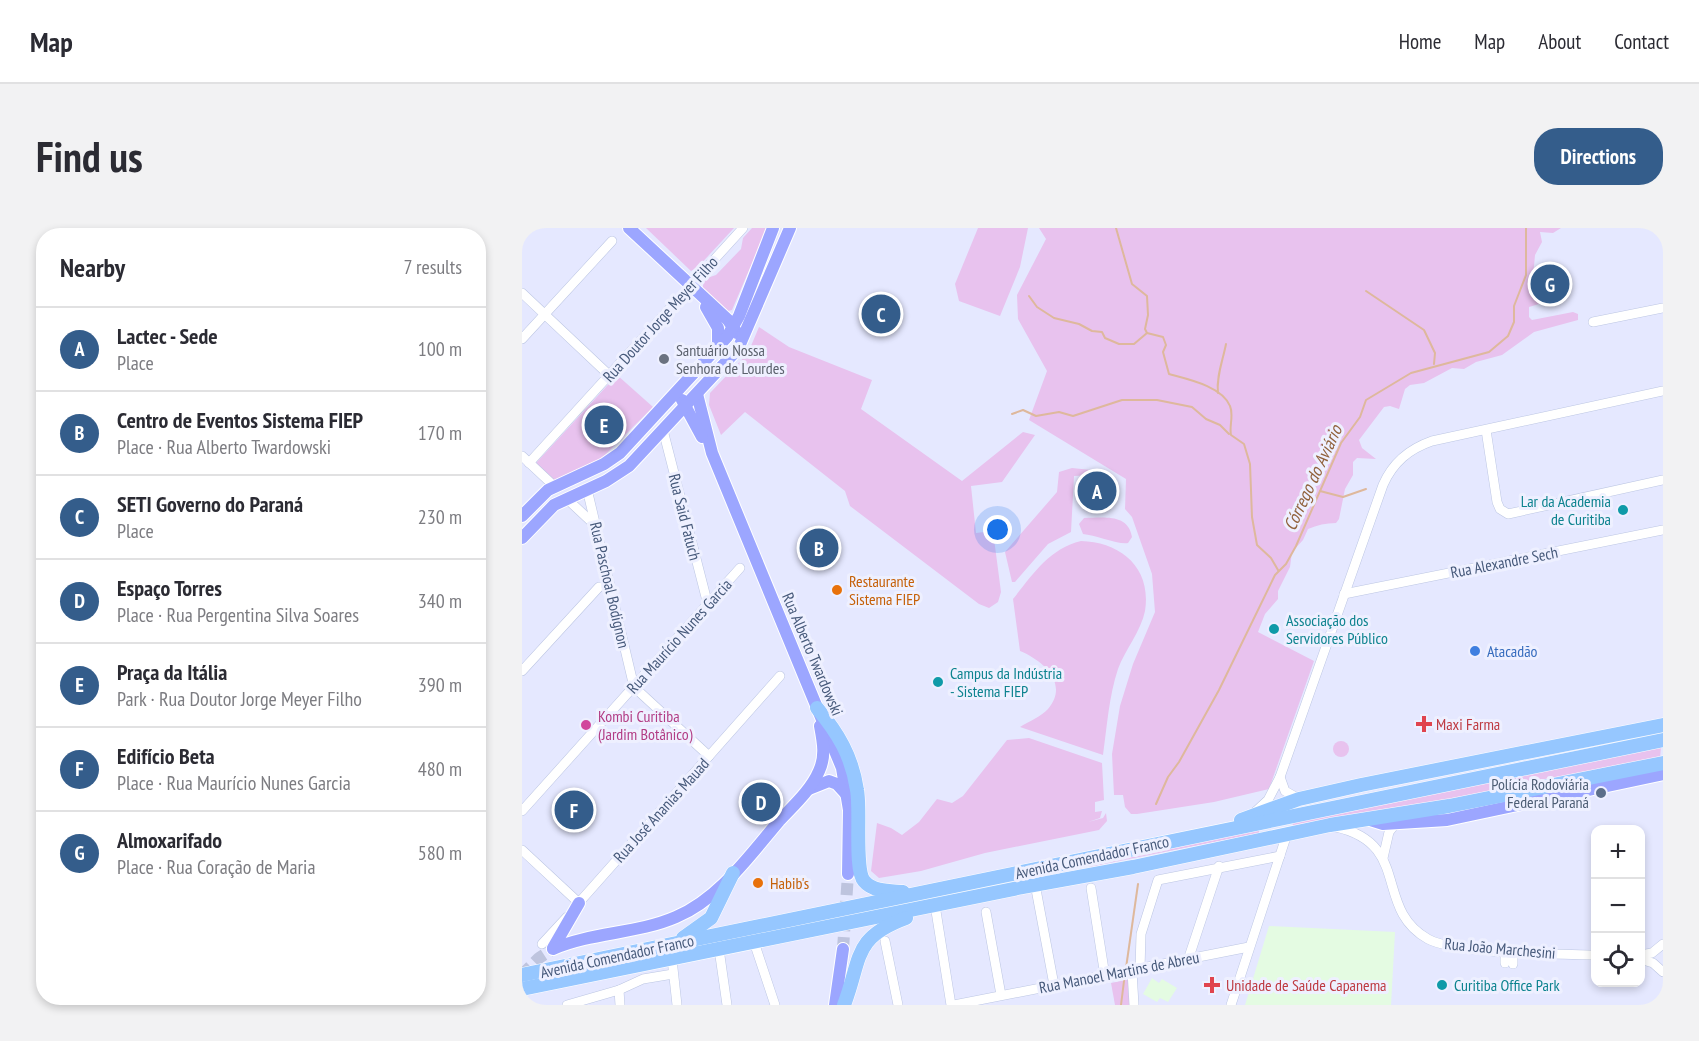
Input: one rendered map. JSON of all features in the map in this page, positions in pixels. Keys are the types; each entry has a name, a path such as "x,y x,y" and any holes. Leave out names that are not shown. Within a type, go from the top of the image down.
{"highway":[{"path":"817,708 839,735 854,775 860,818 859,867 863,880 883,890 926,902"},
{"path":"1213,833 1248,817 1299,799 1663,725"},
{"name":"Avenida Comendador Franco","path":"522,989 651,970 672,959 926,902 1213,833 1662,740"},
{"name":"Avenida Comendador Franco","path":"522,975 674,944 1123,870 1330,825 1661,772"},
{"path":"1340,790 1359,794 1406,793"},
{"path":"674,944 711,918 734,873"},
{"path":"843,1005 867,939 879,929 926,902"}],"main road":[{"path":"629,228 734,328 738,349"},
{"path":"522,516 554,486 595,469 620,453 718,347 734,328 773,228"},
{"path":"523,536 549,509 566,498 620,473 738,349 790,228"},
{"path":"759,260 774,266"},
{"path":"689,287 716,322 719,334 718,347"},
{"path":"684,407 681,396 686,382"},
{"name":"Rua Alberto Twardowski","path":"697,393 712,453 838,755 848,796 848,874"},
{"name":"Rua Alberto Twardowski","path":"684,407 712,453"},
{"path":"579,903 548,946 676,917 707,897 734,873 806,791 820,771 824,753 817,708"},
{"name":"Avenida Comendador Franco","path":"1366,819 1383,824 1447,820 1661,772"},
{"path":"806,791 829,781 837,784 848,796"},
{"path":"579,903 573,920 573,929 589,938"},
{"path":"835,1005 843,949"}],"street":[{"name":"Rua Doutor Jorge Meyer Filho","path":"526,460 609,375 743,228"},
{"path":"522,339 612,241"},
{"path":"522,293 609,375"},
{"path":"1593,322 1663,308"},
{"path":"1248,817 1268,800 1280,777 1383,485 1395,465 1408,453 1424,444 1663,391"},
{"name":"Rua Said Fatuch","path":"663,430 708,605"},
{"path":"1486,430 1497,502 1503,512 1513,513 1663,480"},
{"path":"526,460 554,486"},
{"name":"Rua Paschoal Bodignon","path":"587,489 634,687"},
{"path":"566,498 596,526"},
{"name":"Rua Alexandre Sech","path":"1344,594 1663,530"},
{"name":"Rua Maurício Nunes Garcia","path":"522,811 740,568"},
{"path":"522,671 599,586"},
{"name":"Rua José Ananias Mauad","path":"579,903 780,676"},
{"path":"634,687 709,756"},
{"path":"1280,777 1285,791 1299,799"},
{"path":"1383,858 1389,832 1409,812"},
{"name":"Rua João Marchesini","path":"1330,825 1362,834 1376,847 1383,858 1400,908 1413,929 1433,941 1452,946 1509,951 1591,955"},
{"path":"1231,1005 1287,834"},
{"path":"522,850 579,903"},
{"path":"1134,1005 1134,970 1141,934 1158,880 1219,866 1280,856"},
{"path":"1188,960 1219,866"},
{"path":"1035,884 1054,985"},
{"path":"1091,888 1108,975"},
{"path":"926,902 953,1005"},
{"path":"987,912 1001,995"},
{"path":"885,941 898,1005"},
{"path":"754,942 775,1005"},
{"path":"1645,956 1663,944"},
{"name":"Rua Manoel Martins de Abreu","path":"953,1005 971,1004 1001,995 1250,948"},
{"path":"719,949 727,1005"},
{"path":"1509,951 1509,963"},
{"path":"672,959 677,1005"},
{"path":"1645,959 1663,972"},
{"name":"Avenida Comendador Franco","path":"567,1005 619,990 651,970 673,974"},
{"path":"619,990 620,1005"}],"shaded area":[{"path":"646,228 734,228 697,268 691,271"},
{"path":"752,228 767,228 732,310 728,311 703,288 703,282 716,275 741,249 743,238"},
{"path":"978,228 1028,228 1020,267 1000,316 959,301 955,284"},
{"path":"1039,228 1561,228 1553,233 1540,232 1542,242 1535,255 1532,288 1540,295 1542,303 1529,307 1529,317 1532,320 1573,312 1578,314 1578,320 1534,332 1502,355 1476,362 1464,369 1452,368 1424,383 1410,385 1405,389 1399,409 1384,407 1359,440 1362,448 1376,459 1357,458 1353,462 1353,475 1345,489 1339,519 1336,523 1322,524 1308,529 1303,540 1292,552 1290,567 1278,591 1278,599 1265,614 1258,632 1314,661 1269,789 1214,802 1137,814 1131,814 1125,807 1123,795 1114,795 1112,754 1120,706 1133,664 1155,612 1152,574 1132,517 1125,509 1126,479 1029,420 1047,371 1018,319 1017,295 1046,239"},
{"path":"759,327 789,347 872,380 861,409 962,481 1023,432 1035,435 1002,482 971,486 976,533 993,531 1001,592 998,602 989,608 979,604 850,506 845,491 745,412 721,435 709,405 710,393 748,353"},
{"path":"617,375 653,407 602,458 554,481 536,463"},
{"path":"1072,468 1091,470 1091,475 1074,476 1071,532 1048,544 1015,582 1012,582 1005,552 1057,492 1059,472"},
{"path":"1084,518 1120,520 1130,529 1132,537 1128,543 1124,543 1083,534 1079,524"},
{"path":"1081,541 1108,546 1130,560 1138,570 1146,595 1143,618 1115,679 1103,755 1020,727 1048,709 1056,690 1055,682 1044,666 1020,651 1013,599 1051,556"},
{"path":"1029,738 1102,763 1104,800 1095,802 1095,812 1102,811 1100,818 1088,822 1103,818 1106,813 1107,821 1099,830 985,853 921,871 879,878 871,871 877,823 902,835 919,822 937,799 952,803 963,796 1007,740"},
{"path":"1338,741 1344,741 1349,749 1347,755 1338,757 1333,752 1333,746"},
{"path":"1661,747 1660,758 1456,799 1293,827 1292,819"},
{"path":"1259,827 1259,833 1089,867 1089,863"},
{"path":"1269,926 1395,932 1391,1005 1245,1005"},
{"path":"1152,978 1159,983 1162,979 1177,988 1168,1002 1160,998 1157,1002 1143,994"},
{"path":"1131,979 1130,1005 1115,1005 1111,983"}],"waterway":[{"path":"1116,228 1132,284 1147,296 1148,315 1145,329 1147,333"},
{"name":"Córrego do Aviário","path":"1156,804 1168,777 1179,762 1219,690 1275,575 1286,564 1296,546 1341,443 1360,417 1366,400 1411,373 1489,352 1508,336 1514,322 1514,306 1526,275 1526,228"},
{"path":"1366,291 1424,330 1435,353 1434,364"},
{"path":"1029,296 1037,307 1054,318 1079,324 1092,331 1102,332 1105,338 1119,344 1134,344 1147,333 1163,337 1166,345 1163,352 1169,374 1203,384 1226,399 1231,409 1231,435 1244,444 1250,464 1252,517 1257,545 1271,558 1278,570"},
{"path":"1218,393 1219,375 1226,344"},
{"path":"1012,414 1023,410 1036,416 1059,412 1073,416 1122,400 1157,400 1192,407 1206,419 1220,425 1229,434"},
{"path":"1320,491 1343,497 1366,489"},
{"name":"Córrego do Aviário","path":"1126,968 1138,884"},
{"name":"Córrego do Aviário","path":"1121,1005 1125,973"}],"tunnel":[{"path":"843,949 848,874"},
{"path":"522,975 539,958 553,949"}],"place":[{"name":"Almoxarifado","path":"1550,284"},
{"name":"SETI Governo do Paraná","path":"881,314"},
{"name":"Santuário Nossa Senhora de Lourdes","path":"664,359"},
{"name":"Praça da Itália","path":"604,425"},
{"name":"Lactec - Sede","path":"1097,491"},
{"name":"Lar da Academia de Curitiba","path":"1623,510"},
{"name":"Centro de Eventos Sistema FIEP","path":"819,548"},
{"name":"Restaurante Sistema FIEP","path":"837,590"},
{"name":"Associação dos Servidores Público","path":"1274,629"},
{"name":"Atacadão","path":"1475,651"},
{"name":"Campus da Indústria - Sistema FIEP","path":"938,682"},
{"name":"Maxi Farma","path":"1424,724"},
{"name":"Kombi Curitiba (Jardim Botânico)","path":"586,725"},
{"name":"Polícia Rodoviária Federal Paraná","path":"1601,793"},
{"name":"Espaço Torres","path":"761,802"},
{"name":"Edifício Beta","path":"574,810"},
{"name":"Habib's","path":"758,883"},
{"name":"Unidade de Saúde Capanema","path":"1212,985"},
{"name":"Curitiba Office Park","path":"1442,985"}]}
